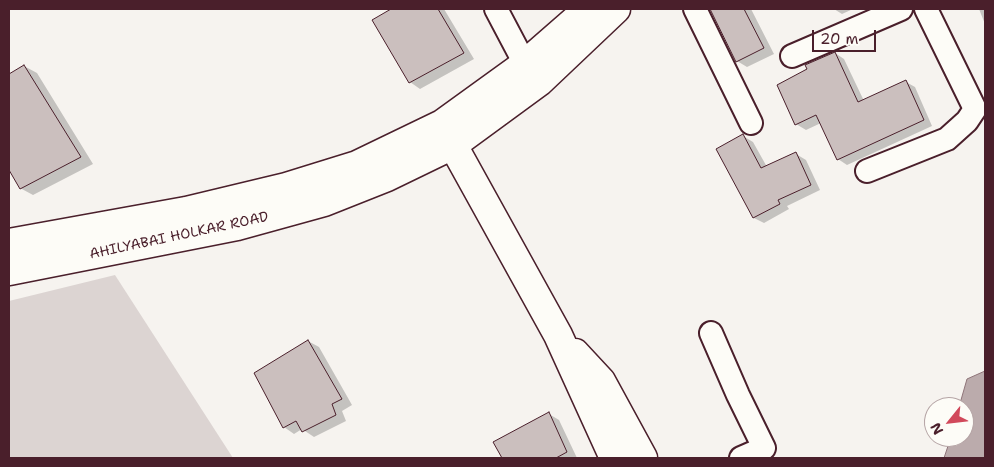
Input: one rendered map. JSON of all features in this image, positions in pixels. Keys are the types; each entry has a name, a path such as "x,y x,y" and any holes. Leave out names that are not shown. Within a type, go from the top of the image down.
{"main road":[{"name":"AHILYABAI HOLKAR ROAD","path":"532,73 588,9"},
{"name":"AHILYABAI HOLKAR ROAD","path":"9,271 237,226 324,202 387,176 448,135 616,9"},
{"name":"AHILYABAI HOLKAR ROAD","path":"9,243 186,212 286,187 448,135"},
{"path":"448,135 558,335 614,458"},
{"path":"558,335 601,381 643,458"}],"street":[{"path":"496,9 532,73"},
{"path":"695,9 751,123"},
{"path":"792,56 901,9"},
{"path":"867,171 947,139 967,121 975,109 926,9"},
{"path":"711,333 766,453 741,458"}],"shaded area":[{"path":"115,275 233,458 9,458 9,301"},
{"path":"985,371 985,458 944,458 948,447 974,447 974,397 962,397 967,379"}],"building":[{"path":"391,9 438,9 464,53 409,83 372,20"},
{"path":"710,9 744,9 764,48 736,62"},
{"path":"835,52 858,102 906,80 924,120 837,160 816,115 795,125 777,85 807,69 805,65"},
{"path":"24,65 81,157 20,189 9,170 9,74"},
{"path":"743,134 761,168 796,152 811,185 778,200 780,204 753,218 716,149"},
{"path":"308,340 342,399 332,404 336,415 302,432 296,421 283,428 254,373"},
{"path":"549,412 567,452 556,458 502,458 493,442"}]}
